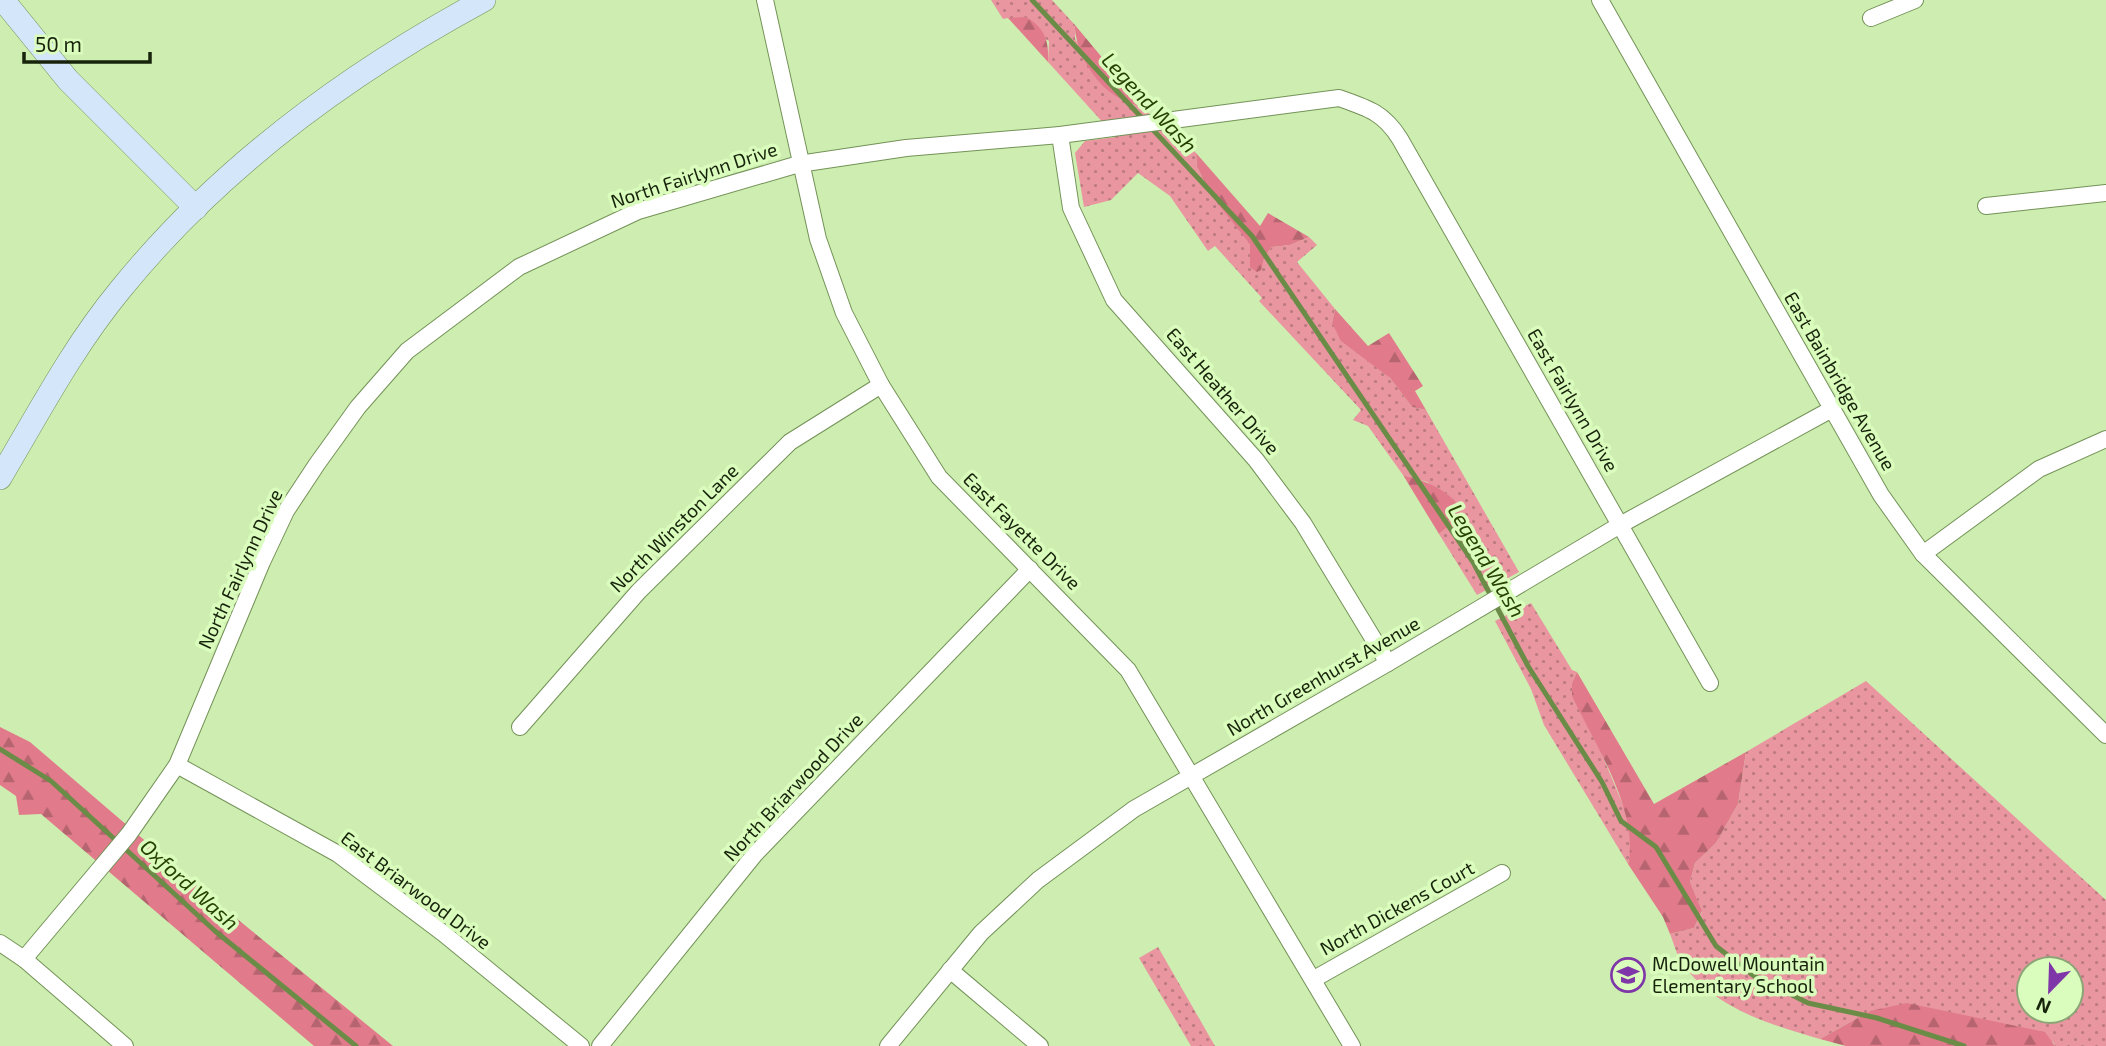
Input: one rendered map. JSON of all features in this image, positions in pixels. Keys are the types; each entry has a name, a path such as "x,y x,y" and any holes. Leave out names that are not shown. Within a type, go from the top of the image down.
{"main road":[{"path":"0,478 63,372 110,302 196,208 287,129 384,57 484,0"},
{"path":"12,4 68,80 196,208"}],"street":[{"name":"East Fayette Drive","path":"765,0 799,164 818,239 844,313 881,384 939,477 1128,670 1193,775 1352,1046"},
{"name":"East Bainbridge Avenue","path":"1600,0 1881,495 1923,554 2106,735"},
{"path":"1871,18 1915,0"},
{"name":"North Fairlynn Drive","path":"24,959 129,834 177,765 286,511 358,407 407,351 519,267 638,211 799,164 906,148 1060,135 1339,98 1365,107 1389,120 1401,139"},
{"name":"East Heather Drive","path":"1060,135 1071,208 1114,300 1256,460 1303,523 1388,663"},
{"name":"East Fairlynn Drive","path":"1401,139 1710,682"},
{"path":"1986,206 2106,193"},
{"name":"North Winston Lane","path":"520,727 639,591 790,443 881,384"},
{"name":"North Greenhurst Avenue","path":"888,1046 981,933 1038,880 1134,809 1620,525 1832,409"},
{"path":"1923,554 2039,469 2106,439"},
{"name":"North Briarwood Drive","path":"600,1046 755,854 1030,569"},
{"name":"East Briarwood Drive","path":"177,765 338,854 443,933 581,1046"},
{"name":"North Dickens Court","path":"1314,979 1502,873"},
{"path":"0,943 24,959 115,1043"},
{"path":"950,970 1040,1046"}],"shaded area":[{"path":"991,0 1052,0 1075,25 1075,39 1122,100 1145,109 1164,132 1176,131 1196,153 1197,167 1213,198 1264,258 1272,247 1290,245 1309,237 1317,245 1297,262 1335,309 1332,323 1390,378 1412,407 1426,410 1519,572 1477,595 1439,534 1457,518 1460,509 1427,482 1403,475 1368,426 1353,420 1361,410 1259,301 1262,298 1215,246 1208,251 1170,196 1138,173 1111,200 1084,207 1075,153 1085,141 1116,137 1048,62 1049,41 1008,18 1003,19"},
{"path":"1531,603 1572,670 1577,672 1572,683 1626,812 1632,845 1628,864 1544,725 1531,689 1495,621"},
{"path":"1866,681 2106,900 2106,1046 2055,1046 2053,1042 1870,1011 1820,1039 1763,1021 1727,1003 1696,979 1683,964 1670,934 1694,928 1702,912 1690,882 1695,863 1716,843 1738,804 1746,752"},
{"path":"1158,947 1215,1046 1191,1046 1139,958"}],"green space":[{"path":"1026,17 1042,31 1048,48 1048,62 1008,18"},
{"path":"1075,25 1145,109 1114,95 1097,79 1085,62"},
{"path":"1196,153 1260,226 1268,213 1309,237 1290,245 1272,247 1264,258 1261,270 1257,272 1250,267 1250,244 1213,198 1197,167"},
{"path":"1335,309 1368,346 1389,333 1423,386 1415,391 1426,410 1412,407 1390,378 1341,341 1332,323"},
{"path":"1403,475 1428,483 1450,496 1461,509 1457,519 1439,534"},
{"path":"1577,672 1654,804 1746,752 1738,804 1716,843 1695,863 1690,882 1702,911 1694,928 1670,934 1663,917 1628,864 1630,844 1621,800 1603,756 1572,696 1572,683"},
{"path":"0,727 30,742 220,905 393,1046 314,1046 41,814 19,815 16,796 0,785"},
{"path":"1907,1003 2045,1032 2055,1046 1846,1046 1820,1039 1870,1011"}],"waterway":[{"name":"Legend Wash","path":"1032,0 1252,236 1473,562 1528,666 1602,782 1621,821 1656,847 1716,946 1754,976 1808,1003 1877,1018 1964,1046"},
{"name":"Oxford Wash","path":"0,749 51,781 215,931 356,1046"}],"place":[{"name":"McDowell Mountain Elementary School","path":"1628,975"}]}
